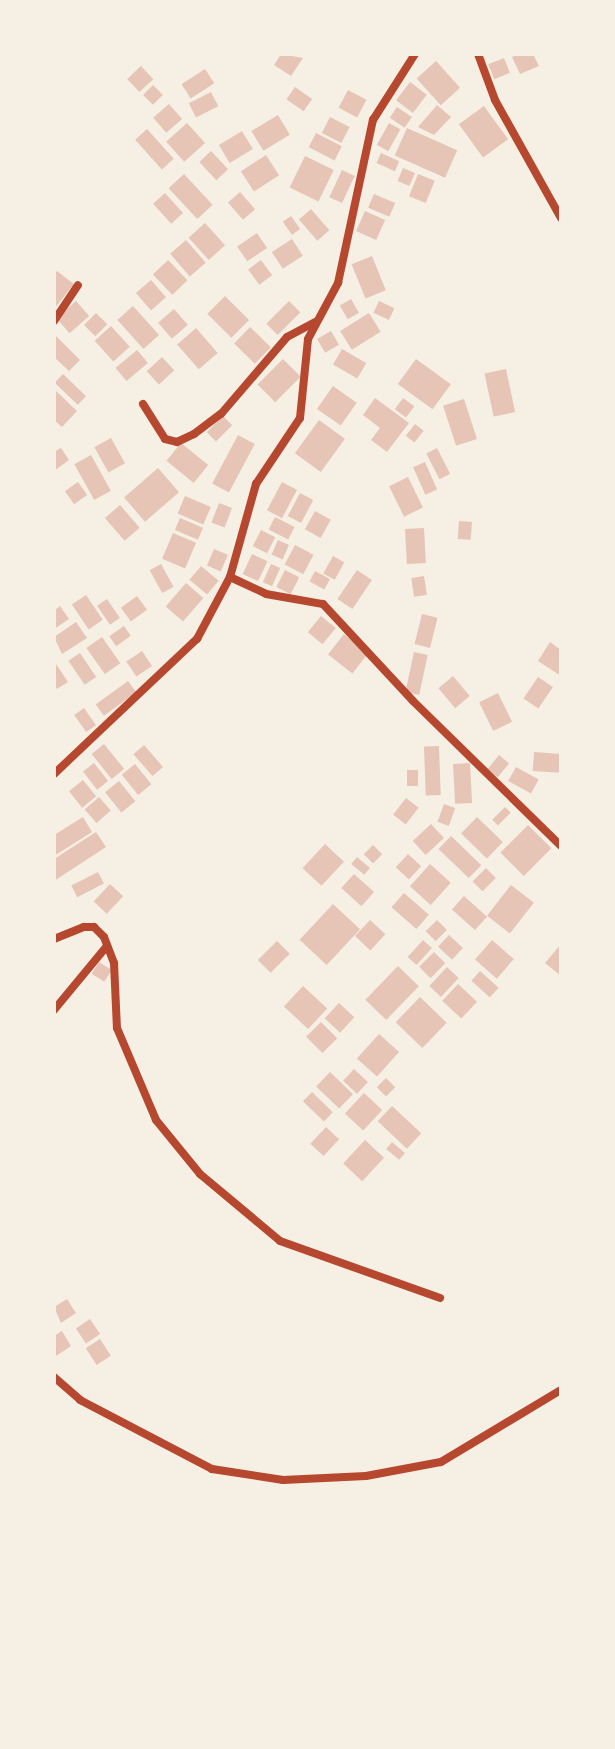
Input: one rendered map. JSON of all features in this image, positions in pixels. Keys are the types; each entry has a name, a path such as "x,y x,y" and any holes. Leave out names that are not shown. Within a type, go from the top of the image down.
{"street":[{"path":"54,774 197,639 230,577 256,484 300,418 315,322 338,283 373,120 415,54"},
{"path":"478,54 495,100 561,218"},
{"path":"54,321 78,285"},
{"path":"143,404 165,439 177,442 194,434 221,414 287,337 315,322"},
{"path":"230,577 266,594 323,604 413,701 561,846"},
{"path":"54,939 94,927 107,946 114,963 117,1028 156,1120 200,1174 280,1241 440,1298"},
{"path":"54,1010 107,946"},
{"path":"54,1377 80,1400 212,1469 283,1480 366,1476 441,1462 561,1390"}],"building":[{"path":"281,54 303,58 291,76 274,65"},
{"path":"533,54 539,66 520,74 512,57"},
{"path":"504,58 510,73 494,79 488,64"},
{"path":"436,61 460,88 441,105 417,78"},
{"path":"141,66 153,79 139,92 127,79"},
{"path":"205,69 214,83 191,99 182,84"},
{"path":"410,82 427,95 413,113 396,100"},
{"path":"153,85 163,95 153,105 143,95"},
{"path":"295,87 312,99 304,111 286,99"},
{"path":"348,90 367,100 357,118 339,108"},
{"path":"211,92 218,106 196,118 189,103"},
{"path":"169,104 182,119 166,133 153,118"},
{"path":"437,105 451,117 434,135 418,127"},
{"path":"484,106 508,139 483,157 459,124"},
{"path":"397,107 412,117 405,128 390,118"},
{"path":"278,115 290,135 263,151 251,131"},
{"path":"330,117 350,127 341,143 322,133"},
{"path":"187,123 205,143 184,162 166,142"},
{"path":"389,123 400,129 388,151 377,145"},
{"path":"407,128 457,150 445,178 395,155"},
{"path":"147,129 174,159 162,169 135,140"},
{"path":"242,131 253,149 230,163 219,145"},
{"path":"316,133 342,146 335,160 309,147"},
{"path":"211,151 228,169 216,180 199,162"},
{"path":"381,153 399,161 395,171 377,163"},
{"path":"266,155 279,175 254,191 241,171"},
{"path":"305,156 334,170 318,201 290,187"},
{"path":"403,168 415,173 409,186 398,181"},
{"path":"342,170 355,176 342,203 329,197"},
{"path":"184,174 213,205 197,219 169,188"},
{"path":"418,174 435,181 426,203 409,196"},
{"path":"240,192 255,209 243,220 228,202"},
{"path":"165,193 183,213 171,224 153,204"},
{"path":"374,194 395,203 389,217 368,208"},
{"path":"311,209 329,230 317,241 299,219"},
{"path":"365,211 385,220 376,240 356,231"},
{"path":"291,216 300,229 292,235 283,222"},
{"path":"205,223 225,245 209,260 189,238"},
{"path":"257,233 267,248 247,261 237,246"},
{"path":"292,239 303,256 283,269 272,252"},
{"path":"186,240 206,263 190,276 170,254"},
{"path":"372,256 386,290 365,299 352,264"},
{"path":"168,260 187,280 172,295 153,275"},
{"path":"261,260 272,275 259,285 248,269"},
{"path":"57,271 74,284 54,309 54,274"},
{"path":"151,280 166,297 151,310 136,293"},
{"path":"225,296 249,320 231,338 207,314"},
{"path":"351,299 359,313 348,319 340,306"},
{"path":"76,301 89,316 69,333 56,318"},
{"path":"289,301 300,312 278,335 266,324"},
{"path":"379,301 394,308 389,320 374,313"},
{"path":"133,306 159,335 143,349 117,320"},
{"path":"174,309 188,325 172,339 158,323"},
{"path":"96,313 107,324 95,336 84,325"},
{"path":"369,313 381,332 352,350 340,331"},
{"path":"111,326 130,347 113,362 95,341"},
{"path":"250,327 271,347 255,364 234,344"},
{"path":"196,328 218,353 199,369 177,344"},
{"path":"331,331 339,345 325,353 317,339"},
{"path":"54,334 80,360 69,371 54,357"},
{"path":"342,349 366,363 357,379 333,365"},
{"path":"137,350 148,363 126,381 116,368"},
{"path":"162,357 174,370 159,384 147,371"},
{"path":"283,359 301,377 275,402 258,384"},
{"path":"416,359 451,384 433,409 398,384"},
{"path":"506,369 515,412 494,417 484,374"},
{"path":"63,374 86,396 78,405 55,383"},
{"path":"333,386 357,403 341,426 317,409"},
{"path":"54,389 77,411 62,427 54,420"},
{"path":"375,398 409,423 387,452 371,440 380,428 363,415"},
{"path":"403,398 414,406 406,418 395,409"},
{"path":"464,399 477,439 456,446 443,406"},
{"path":"223,416 232,425 216,441 207,432"},
{"path":"319,420 345,439 321,472 295,453"},
{"path":"415,424 424,431 414,443 406,436"},
{"path":"238,435 255,444 229,492 212,484"},
{"path":"111,438 125,463 108,473 94,447"},
{"path":"181,443 208,465 194,483 167,461"},
{"path":"61,448 69,460 54,471 54,452"},
{"path":"437,448 450,474 439,479 426,453"},
{"path":"91,455 111,491 94,500 74,464"},
{"path":"425,462 437,489 425,495 413,467"},
{"path":"158,468 179,492 145,522 124,498"},
{"path":"408,477 423,508 404,517 389,486"},
{"path":"78,482 87,495 74,504 65,491"},
{"path":"282,482 297,490 282,518 267,510"},
{"path":"300,493 313,500 301,523 288,516"},
{"path":"185,496 211,507 203,524 178,513"},
{"path":"219,503 232,508 225,528 211,523"},
{"path":"120,505 140,528 125,541 105,518"},
{"path":"315,511 331,520 321,538 305,529"},
{"path":"275,517 295,527 288,539 269,529"},
{"path":"180,518 203,528 198,540 175,530"},
{"path":"459,521 472,522 471,540 458,539"},
{"path":"424,528 426,563 407,564 405,529"},
{"path":"261,530 275,537 267,553 253,546"},
{"path":"173,533 196,543 185,569 162,559"},
{"path":"278,540 289,545 282,559 271,555"},
{"path":"295,545 314,555 303,574 285,564"},
{"path":"214,549 228,555 221,571 207,566"},
{"path":"252,554 267,561 258,581 243,574"},
{"path":"333,556 344,562 335,580 323,573"},
{"path":"161,564 174,587 162,593 150,570"},
{"path":"271,564 280,568 272,586 263,582"},
{"path":"201,566 219,581 207,595 189,580"},
{"path":"285,570 299,577 291,594 276,587"},
{"path":"357,570 372,580 352,609 337,599"},
{"path":"315,571 330,579 324,590 309,582"},
{"path":"424,576 427,595 414,597 411,578"},
{"path":"186,583 203,598 183,621 166,606"},
{"path":"86,595 103,620 89,629 72,605"},
{"path":"137,596 147,610 131,622 121,608"},
{"path":"107,599 120,618 110,625 97,606"},
{"path":"60,606 69,619 54,629 54,611"},
{"path":"422,614 438,618 430,648 415,644"},
{"path":"321,616 336,628 323,644 308,632"},
{"path":"76,622 87,638 62,654 54,637"},
{"path":"124,626 131,636 116,646 109,636"},
{"path":"344,634 368,653 352,674 328,654"},
{"path":"102,637 120,663 105,674 86,648"},
{"path":"550,642 561,650 561,676 538,661"},
{"path":"142,651 152,666 136,677 126,662"},
{"path":"414,652 428,655 419,695 405,692"},
{"path":"80,653 96,677 85,685 68,661"},
{"path":"54,661 68,682 57,689 54,684"},
{"path":"453,676 470,696 455,708 438,688"},
{"path":"538,677 553,687 538,709 523,699"},
{"path":"128,681 136,692 104,716 96,705"},
{"path":"498,693 512,722 493,731 479,702"},
{"path":"84,708 96,725 86,732 74,715"},
{"path":"104,744 124,769 112,779 92,754"},
{"path":"144,745 163,767 152,776 133,754"},
{"path":"439,746 441,795 426,795 424,747"},
{"path":"534,752 561,754 560,773 533,771"},
{"path":"499,755 509,763 498,777 488,769"},
{"path":"94,763 108,781 97,790 83,772"},
{"path":"470,763 472,803 455,804 453,764"},
{"path":"135,764 151,784 138,795 122,775"},
{"path":"516,767 539,780 531,794 508,781"},
{"path":"407,770 418,770 418,786 407,786"},
{"path":"83,780 96,796 82,808 69,791"},
{"path":"119,781 135,801 121,813 105,792"},
{"path":"99,797 111,811 96,823 85,809"},
{"path":"406,798 419,808 406,824 393,815"},
{"path":"444,804 455,808 449,826 438,822"},
{"path":"505,807 511,813 498,825 492,820"},
{"path":"83,817 92,832 54,856 54,835"},
{"path":"477,817 503,842 487,859 461,834"},
{"path":"431,824 444,838 426,855 413,841"},
{"path":"528,825 551,848 524,876 500,853"},
{"path":"96,832 106,847 54,881 54,859"},
{"path":"451,836 481,865 469,878 438,849"},
{"path":"325,844 344,862 322,886 302,868"},
{"path":"373,845 382,854 373,863 364,854"},
{"path":"408,854 421,866 409,879 396,867"},
{"path":"357,857 370,868 364,875 351,864"},
{"path":"430,864 451,883 431,905 410,886"},
{"path":"486,868 496,878 482,891 473,881"},
{"path":"98,872 104,884 77,897 71,886"},
{"path":"354,874 374,892 361,906 341,888"},
{"path":"110,884 123,896 107,914 94,902"},
{"path":"511,885 534,903 510,934 487,916"},
{"path":"404,893 429,915 416,929 392,907"},
{"path":"464,896 487,917 475,930 452,909"},
{"path":"333,904 360,929 327,965 300,940"},
{"path":"370,920 385,934 370,950 355,936"},
{"path":"437,920 447,930 436,941 426,931"},
{"path":"449,935 463,948 452,960 438,947"},
{"path":"423,940 432,948 417,965 408,957"},
{"path":"492,940 514,959 497,979 475,960"},
{"path":"277,941 290,954 271,973 258,960"},
{"path":"561,944 561,976 545,963"},
{"path":"434,952 445,963 430,978 419,967"},
{"path":"99,962 112,970 104,982 92,974"},
{"path":"398,966 419,986 386,1020 365,1000"},
{"path":"447,967 459,978 441,997 429,986"},
{"path":"480,971 499,988 490,997 471,981"},
{"path":"458,984 477,1002 461,1019 442,1001"},
{"path":"303,986 327,1009 308,1029 284,1006"},
{"path":"420,997 447,1023 422,1048 396,1022"},
{"path":"339,1003 354,1017 340,1033 325,1018"},
{"path":"321,1022 337,1038 322,1053 306,1037"},
{"path":"379,1034 399,1052 377,1077 357,1059"},
{"path":"354,1069 368,1082 357,1094 343,1081"},
{"path":"330,1072 353,1094 339,1109 316,1086"},
{"path":"386,1078 395,1087 386,1096 377,1087"},
{"path":"312,1092 333,1112 324,1121 303,1101"},
{"path":"364,1093 382,1110 363,1131 345,1113"},
{"path":"392,1106 421,1133 407,1149 378,1121"},
{"path":"326,1127 339,1139 323,1156 310,1144"},
{"path":"365,1140 384,1158 362,1181 343,1163"},
{"path":"392,1142 405,1153 399,1160 386,1149"},
{"path":"67,1299 76,1313 61,1323 54,1307"},
{"path":"90,1319 100,1334 86,1343 76,1329"},
{"path":"62,1331 71,1346 56,1356 54,1336"},
{"path":"100,1339 111,1356 97,1365 86,1348"}]}
